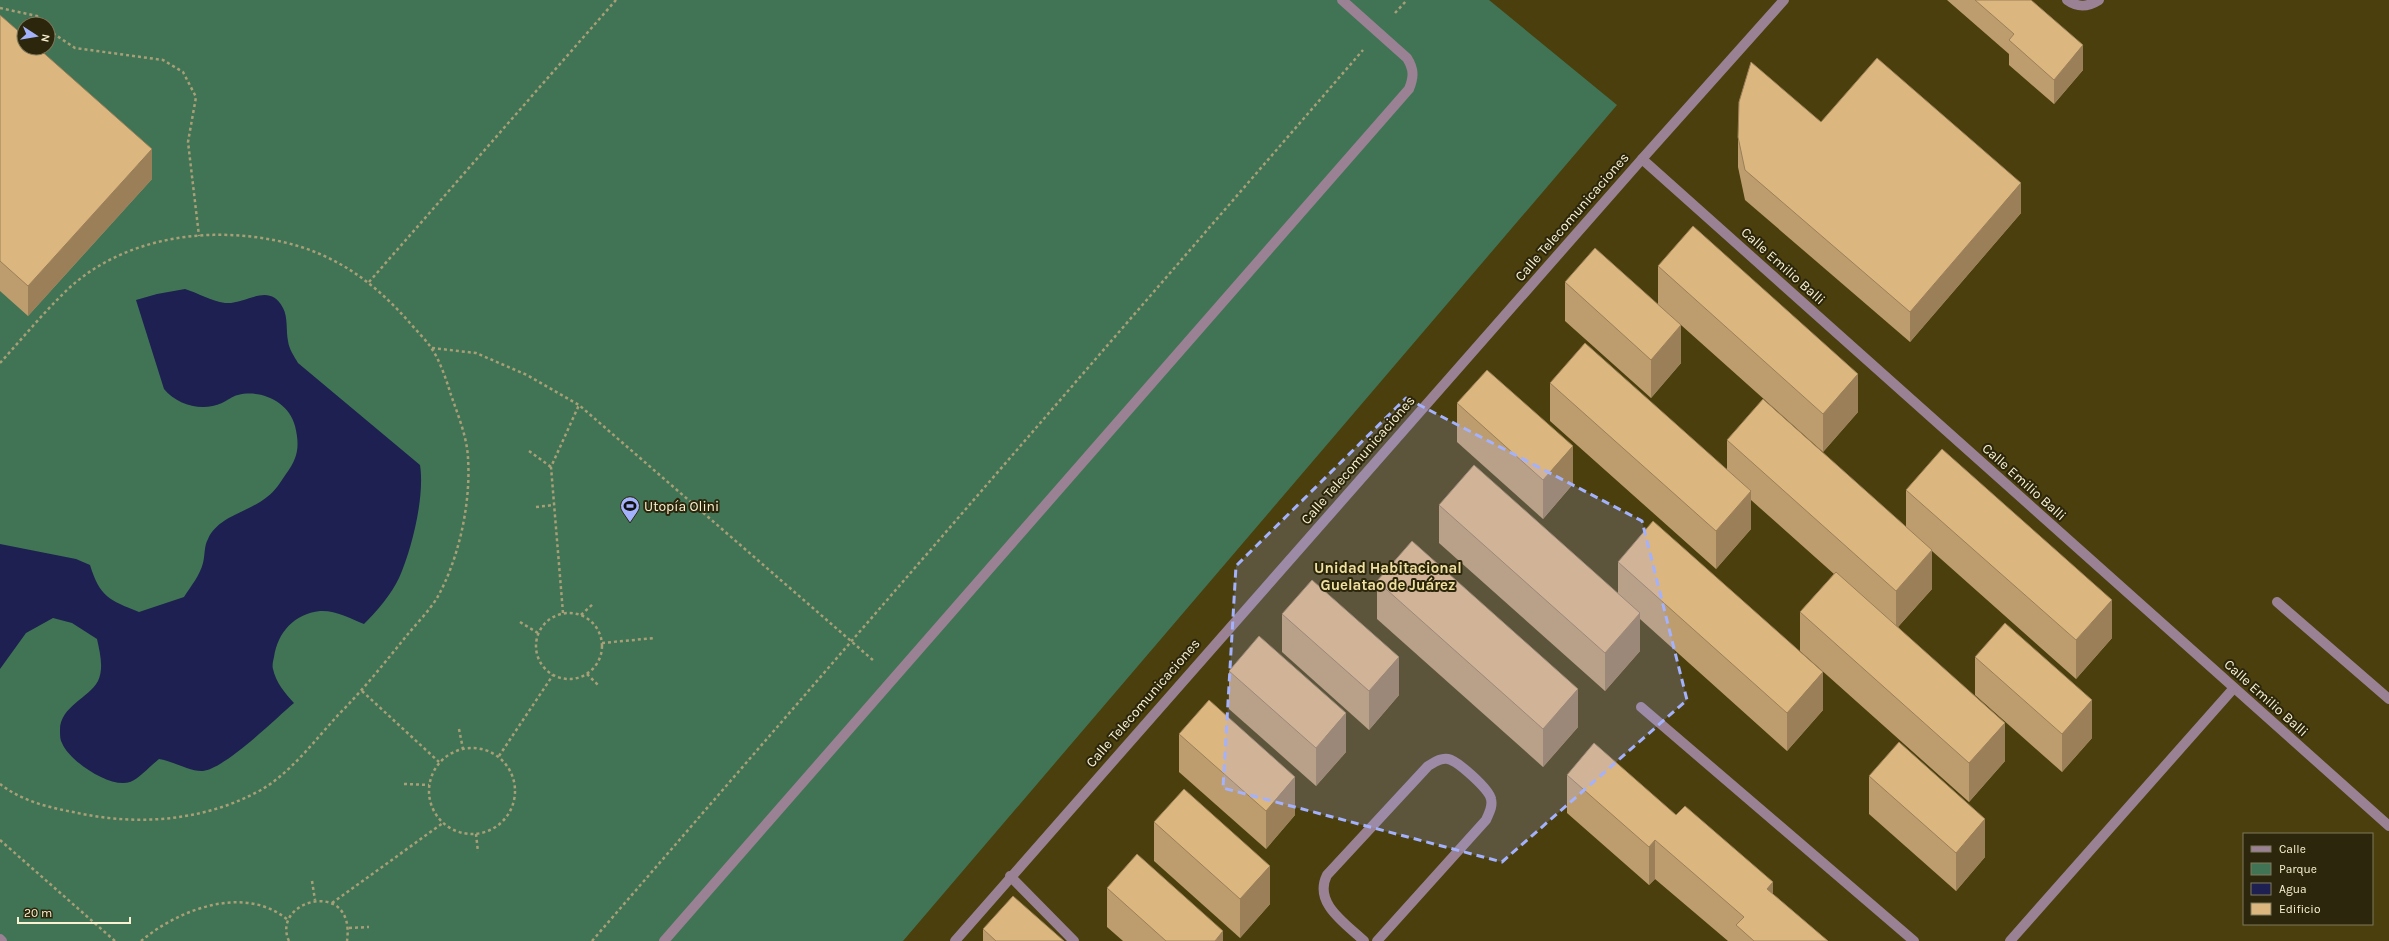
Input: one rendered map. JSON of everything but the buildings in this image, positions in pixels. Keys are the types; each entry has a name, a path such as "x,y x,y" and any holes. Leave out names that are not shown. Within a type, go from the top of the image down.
{"street":[{"path":"664,941 1409,89 1413,79 1413,67 1407,58 1342,0"},
{"name":"Calle Telecomunicaciones","path":"955,941 1010,876 1784,0"},
{"path":"2067,0 2080,6 2091,5 2100,0"},
{"name":"Calle Emilio Balli","path":"1642,159 2233,689 2389,826"},
{"path":"2277,602 2389,699"},
{"path":"2010,941 2233,689"},
{"path":"1641,707 1914,941"},
{"path":"1364,941 1328,906 1323,897 1322,885 1328,875 1428,766 1438,760 1449,759 1460,765 1485,788 1491,798 1491,810 1486,820 1377,941"},
{"path":"1010,876 1074,941"}],"path":[{"path":"370,282 616,0"},
{"path":"0,8 37,16"},
{"path":"592,941 1379,32"},
{"path":"56,35 75,48 163,60 183,72 196,97 188,142 199,236"},
{"path":"0,363 68,289 101,264 153,242 199,236 251,237 301,246 326,256 370,282 382,293 431,348 446,381 460,420 468,456 462,522 448,574 436,600 362,691 277,779 258,791 234,802 203,812 153,820 103,819 30,802 0,784"},
{"path":"431,348 476,353 527,375 579,405 852,641 893,679"},
{"path":"563,613 551,467 579,405"},
{"path":"529,450 551,467"},
{"path":"536,506 554,505"},
{"path":"581,615 594,603"},
{"path":"563,613 581,615 595,626 602,643 599,660 587,674 570,679 553,675 541,664 536,649 538,633 548,620 563,613"},
{"path":"520,622 538,633"},
{"path":"602,643 655,638"},
{"path":"587,674 599,686"},
{"path":"499,756 553,675"},
{"path":"362,691 439,762"},
{"path":"459,728 463,748"},
{"path":"463,748 484,748 499,756 512,772 516,792 511,811 498,826 476,834 460,833 443,823 432,810 428,793 430,776 439,762 452,752 463,748"},
{"path":"404,784 429,785"},
{"path":"332,903 443,823"},
{"path":"476,834 478,852"},
{"path":"0,840 115,941"},
{"path":"312,881 315,900"},
{"path":"289,941 287,936 288,920 299,906 315,900 332,903 344,913 349,928 347,941"},
{"path":"141,941 152,932 178,917 202,907 226,902 255,905 278,911 288,920"},
{"path":"349,928 369,927"}],"highlighted area":[{"path":"1406,398 1642,521 1687,700 1502,862 1223,788 1236,566"}],"green space":[{"name":"Utopía Olini","path":"0,0 1489,0 1617,105 903,941 0,941"}],"water":[{"path":"185,289 215,301 225,303 233,303 264,295 271,296 277,300 285,312 287,337 292,352 298,363 420,465 421,492 413,538 404,566 392,591 374,614 364,624 337,613 320,611 302,616 295,620 283,632 276,648 273,668 274,674 284,692 294,703 237,752 213,768 198,771 159,759 134,780 122,783 102,777 82,765 66,750 60,739 61,723 64,715 75,703 94,687 100,676 101,666 97,639 72,623 53,618 26,633 0,669 0,544 76,559 90,565 98,584 107,596 120,604 139,612 184,597 200,572 205,548 213,531 226,520 260,502 279,484 293,463 298,446 297,433 292,418 287,410 280,404 265,396 247,394 232,397 214,406 198,407 183,403 169,395 164,389 136,300 157,294"}],"place":[{"name":"Utopía Olini","path":"630,523"}],"district":[{"name":"Unidad Habitacional Guelatao de Juárez","path":"1388,576"}]}
